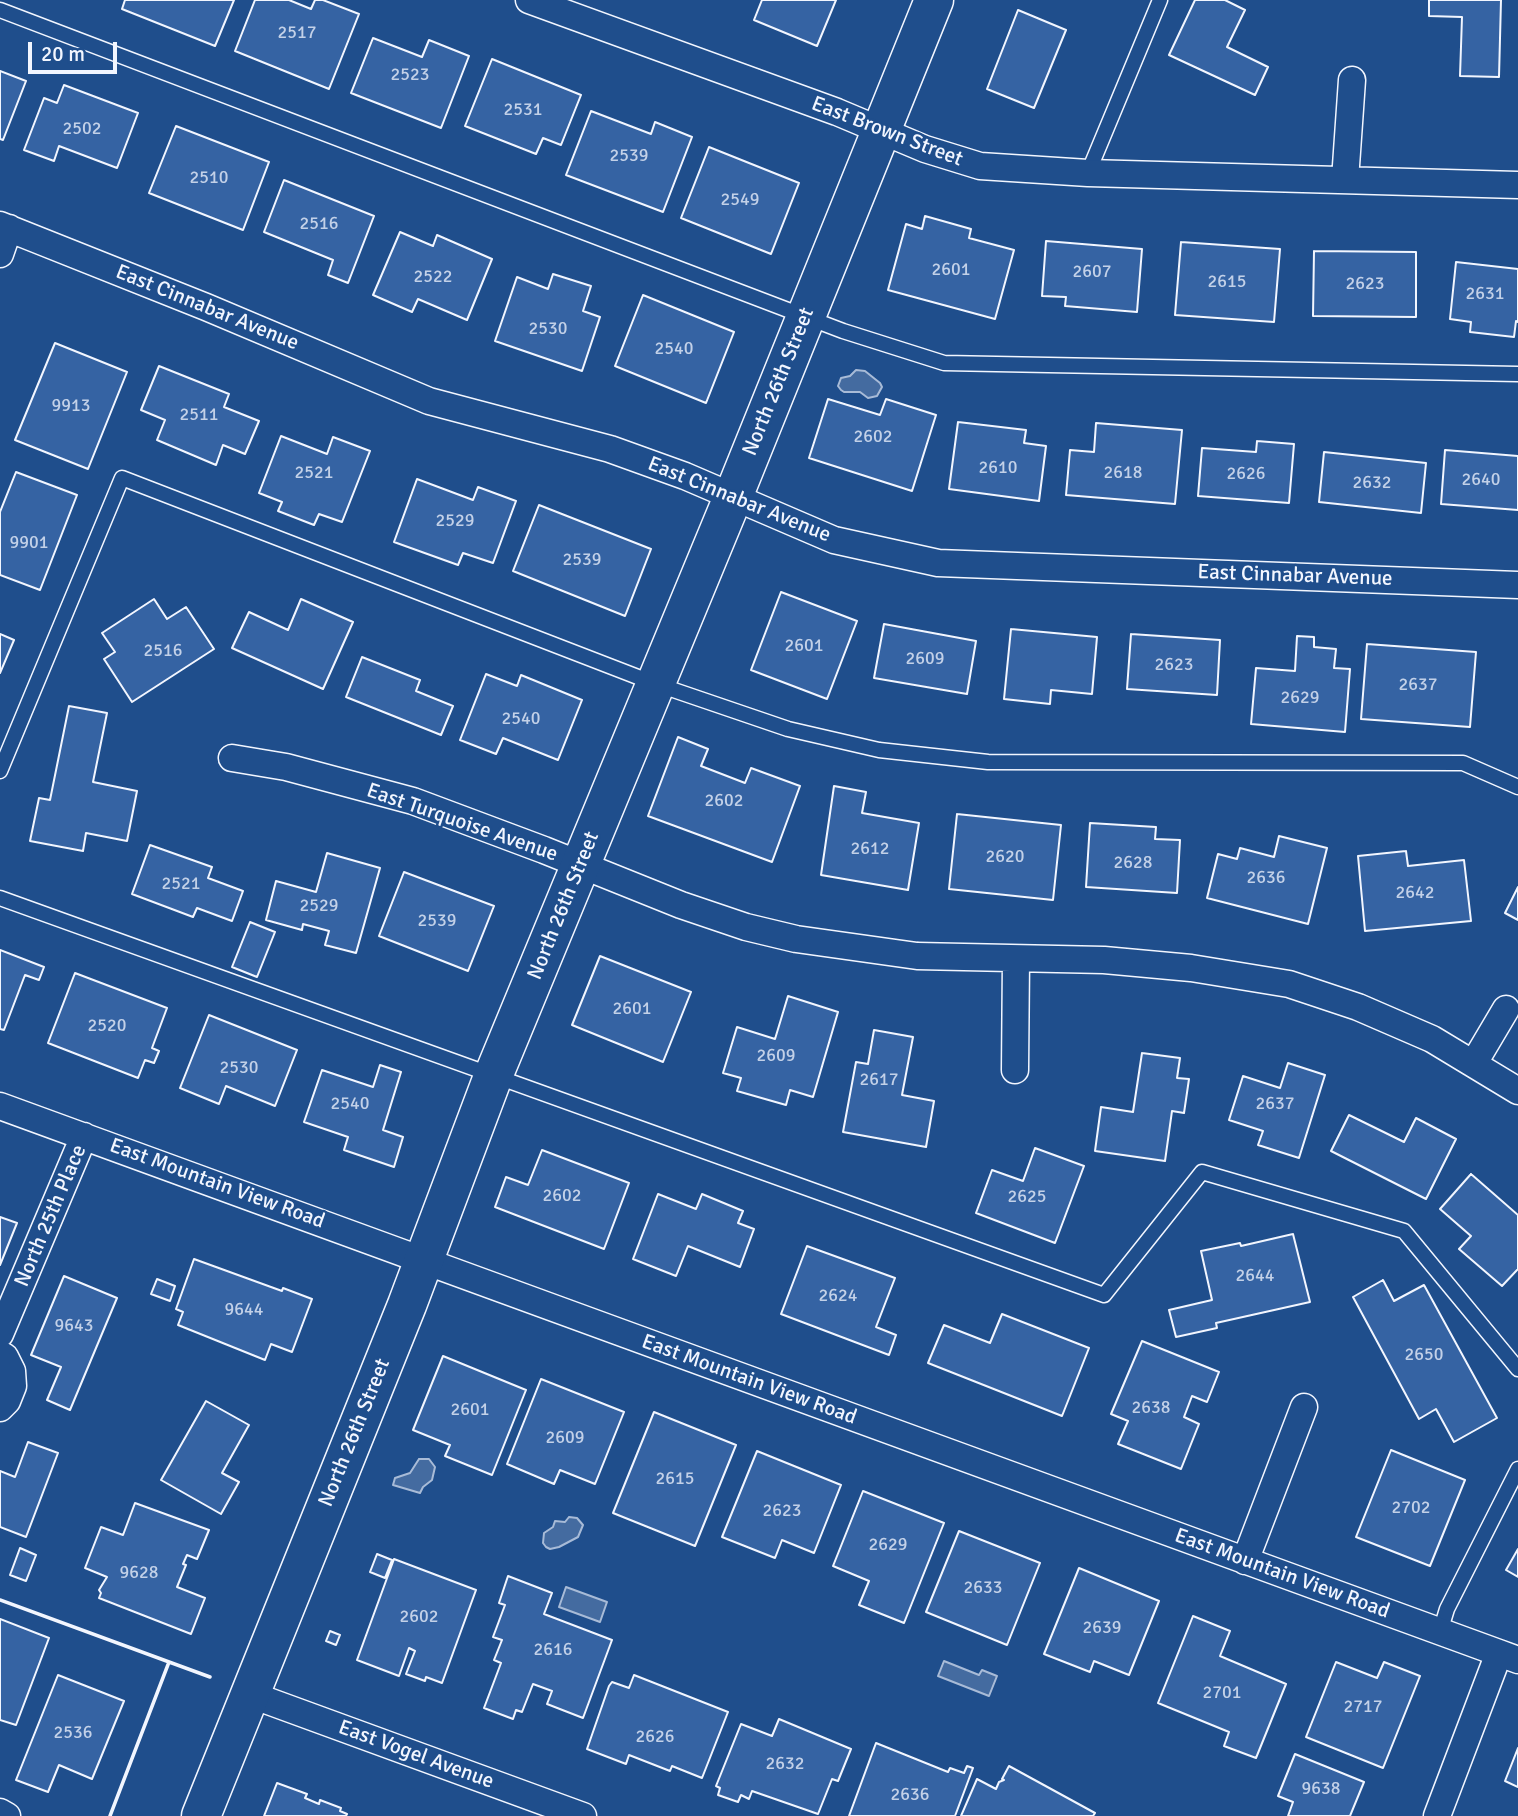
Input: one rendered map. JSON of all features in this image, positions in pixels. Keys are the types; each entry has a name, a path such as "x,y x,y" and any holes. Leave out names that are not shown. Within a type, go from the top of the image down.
{"street":[{"name":"East Brown Street","path":"529,0 881,130 925,149 980,166 1088,173 1518,185"},
{"name":"North 26th Street","path":"201,1816 423,1260 494,1074 733,497 934,0"},
{"path":"1346,180 1352,80"},
{"path":"0,254 4,227"},
{"name":"East Cinnabar Avenue","path":"4,227 206,307 429,401 610,449 685,475 834,540 938,563 1518,585"},
{"name":"East Turquoise Avenue","path":"232,758 285,767 413,801 681,905 796,939 916,956 1104,960 1166,965 1289,984 1400,1024 1432,1039 1518,1091"},
{"path":"1015,1070 1016,959"},
{"path":"1474,1063 1506,1009"},
{"name":"East Mountain View Road","path":"0,1106 1509,1656"},
{"name":"North 25th Place","path":"0,1334 84,1136"},
{"path":"0,1354 5,1357 12,1371 13,1386 7,1401 0,1408"},
{"path":"1245,1561 1304,1407"},
{"path":"1437,1816 1509,1656"},
{"name":"East Vogel Avenue","path":"249,1694 583,1816"},
{"path":"0,1812 7,1816"}],"lane":[{"path":"1088,173 1160,0"},
{"path":"0,10 843,331 944,363 1518,374"},
{"path":"0,771 122,478 656,684 788,729 879,750 988,762 1464,763 1518,787"},
{"path":"0,898 1104,1295 1202,1172 1404,1231 1518,1369"},
{"path":"1440,1632 1447,1609 1518,1469"}],"water":[{"path":"856,370 865,371 880,383 882,387 877,396 868,398 860,392 841,390 838,386 841,378 850,376"},
{"path":"419,1459 429,1459 435,1467 432,1480 420,1493 393,1485 395,1478 410,1473"},
{"path":"569,1517 577,1518 583,1525 578,1537 559,1547 546,1547 543,1543 544,1533 553,1527 555,1521 565,1522"},
{"path":"566,1587 607,1602 600,1622 559,1607"},
{"path":"944,1661 979,1675 982,1670 997,1676 989,1696 938,1676"}],"building":[{"path":"125,0 234,0 215,46 122,9"},
{"path":"255,0 289,0 311,9 315,0 323,0 359,14 329,89 235,51"},
{"path":"762,0 836,0 817,46 754,20"},
{"path":"1195,0 1225,0 1245,10 1227,47 1268,67 1255,95 1169,55"},
{"path":"1429,0 1501,0 1499,77 1460,76 1462,17 1429,16"},
{"path":"1018,10 1066,30 1034,108 987,89"},
{"path":"373,38 422,57 429,40 469,56 441,128 351,93"},
{"path":"492,59 581,95 561,145 543,138 536,154 465,126"},
{"path":"0,71 26,81 3,140 0,139"},
{"path":"64,85 138,113 117,168 59,146 54,161 24,150 44,98 57,103"},
{"path":"591,111 651,134 655,122 692,137 663,212 566,175"},
{"path":"176,126 269,162 243,230 149,193"},
{"path":"709,147 799,183 771,254 681,218"},
{"path":"284,180 374,216 348,283 328,275 333,260 264,232"},
{"path":"925,216 971,229 969,238 1014,250 995,319 888,290 906,224 922,229"},
{"path":"400,232 433,246 437,235 492,259 467,320 418,299 412,312 373,295"},
{"path":"1046,241 1142,249 1137,312 1065,306 1066,297 1042,296"},
{"path":"1181,242 1280,249 1274,322 1175,315"},
{"path":"1314,251 1416,252 1416,317 1313,316"},
{"path":"1456,262 1518,269 1518,322 1516,321 1514,337 1470,332 1471,322 1450,319"},
{"path":"553,274 591,286 583,311 600,317 582,371 495,341 517,277 548,289"},
{"path":"643,295 734,332 706,403 615,366"},
{"path":"55,343 127,372 88,469 15,440"},
{"path":"159,366 229,394 224,407 259,421 245,454 223,445 216,465 157,440 165,420 141,410"},
{"path":"828,399 880,415 886,399 936,415 912,491 809,458"},
{"path":"958,422 1026,430 1024,443 1046,446 1039,501 949,489"},
{"path":"1096,423 1182,430 1175,504 1066,495 1070,450 1094,452"},
{"path":"281,436 327,454 333,437 370,451 342,522 319,514 314,525 278,511 282,502 259,493"},
{"path":"1257,441 1294,444 1289,503 1198,496 1202,448 1256,452"},
{"path":"1445,450 1518,456 1518,510 1441,504"},
{"path":"1324,452 1426,463 1421,513 1319,502"},
{"path":"16,472 77,495 40,590 0,575 0,512"},
{"path":"417,479 473,500 478,487 516,501 493,563 463,553 458,565 394,542"},
{"path":"539,505 651,549 625,616 513,571"},
{"path":"781,592 857,621 827,699 751,670"},
{"path":"154,599 167,619 186,607 214,649 132,702 104,659 115,652 102,633"},
{"path":"301,599 353,622 323,689 232,648 249,612 288,630"},
{"path":"884,624 976,641 967,694 874,678"},
{"path":"1011,629 1097,637 1092,694 1051,690 1050,704 1004,699"},
{"path":"0,634 14,640 0,673"},
{"path":"1131,634 1220,640 1217,695 1127,689"},
{"path":"1297,636 1314,637 1314,647 1336,649 1334,668 1350,669 1345,732 1251,724 1256,668 1295,671"},
{"path":"1367,644 1476,652 1470,727 1361,719"},
{"path":"362,657 420,680 416,691 453,706 441,735 346,697"},
{"path":"486,674 517,686 521,675 582,700 558,760 503,738 496,754 460,740"},
{"path":"69,706 107,713 93,782 137,791 127,841 86,833 83,851 30,841 39,798 50,800"},
{"path":"678,737 708,749 701,766 745,783 751,768 800,786 772,862 648,816"},
{"path":"834,786 866,792 862,813 919,823 908,890 821,875"},
{"path":"957,814 1061,825 1053,900 949,889"},
{"path":"1090,823 1156,827 1155,839 1180,840 1177,893 1086,887"},
{"path":"1279,836 1327,848 1308,924 1207,898 1218,854 1237,859 1240,848 1274,857"},
{"path":"150,845 212,867 208,878 243,891 232,921 197,908 193,917 132,894"},
{"path":"1406,851 1408,866 1464,860 1471,921 1365,931 1358,856"},
{"path":"327,853 380,868 356,953 325,945 329,931 303,924 302,930 266,920 276,881 316,892"},
{"path":"404,872 494,906 468,971 379,936"},
{"path":"1518,887 1518,920 1505,913"},
{"path":"250,922 275,932 257,977 232,967"},
{"path":"0,950 44,967 39,980 25,975 4,1030 0,1029"},
{"path":"600,956 691,992 663,1062 572,1025"},
{"path":"75,973 167,1008 152,1048 159,1051 154,1063 145,1060 138,1078 48,1043"},
{"path":"788,996 838,1012 813,1097 790,1090 786,1105 737,1091 741,1078 723,1073 737,1027 775,1039"},
{"path":"209,1015 297,1050 275,1106 226,1086 219,1104 180,1088"},
{"path":"874,1030 913,1037 902,1095 934,1101 926,1147 843,1132 856,1062 868,1064"},
{"path":"1142,1053 1180,1058 1177,1078 1189,1079 1184,1113 1172,1111 1165,1161 1095,1151 1101,1107 1133,1112"},
{"path":"1288,1063 1325,1075 1299,1158 1258,1145 1263,1131 1229,1120 1243,1076 1280,1088"},
{"path":"380,1065 401,1072 383,1130 403,1137 394,1167 344,1150 348,1137 304,1122 322,1070 373,1087"},
{"path":"1349,1115 1404,1142 1416,1118 1456,1139 1426,1199 1331,1151"},
{"path":"1035,1148 1084,1166 1055,1243 976,1213 992,1170 1023,1181"},
{"path":"542,1150 629,1183 604,1249 495,1207 506,1177 528,1185"},
{"path":"1471,1174 1518,1215 1518,1269 1502,1286 1459,1249 1471,1236 1440,1209"},
{"path":"658,1194 696,1209 702,1194 743,1211 738,1223 754,1229 740,1267 688,1246 676,1276 633,1259"},
{"path":"0,1217 17,1223 0,1265"},
{"path":"1293,1234 1310,1302 1216,1323 1217,1328 1176,1337 1169,1310 1212,1300 1201,1251 1240,1243 1241,1246"},
{"path":"807,1246 895,1278 876,1327 896,1335 889,1355 781,1314"},
{"path":"194,1259 312,1299 292,1352 271,1344 265,1360 178,1325 183,1312 176,1309"},
{"path":"64,1276 117,1298 70,1410 47,1400 61,1367 31,1355"},
{"path":"157,1279 175,1286 170,1301 151,1294"},
{"path":"1383,1280 1394,1301 1424,1285 1497,1418 1454,1442 1436,1409 1419,1419 1353,1297"},
{"path":"1002,1314 1089,1348 1062,1416 928,1363 944,1325 990,1343"},
{"path":"1142,1341 1219,1372 1207,1402 1192,1396 1184,1417 1199,1424 1181,1469 1118,1444 1128,1421 1111,1414"},
{"path":"443,1356 526,1390 492,1475 445,1456 450,1445 413,1430"},
{"path":"541,1379 624,1412 595,1484 560,1470 554,1484 507,1464"},
{"path":"206,1401 249,1425 222,1473 239,1482 221,1514 161,1480"},
{"path":"654,1412 736,1445 695,1546 613,1513"},
{"path":"28,1442 58,1453 26,1537 0,1527 0,1471 15,1477"},
{"path":"1391,1450 1465,1480 1430,1566 1356,1537"},
{"path":"757,1451 841,1485 814,1553 782,1540 775,1558 722,1537"},
{"path":"863,1491 944,1523 904,1623 859,1605 869,1581 833,1566"},
{"path":"135,1503 209,1530 197,1559 187,1555 177,1587 205,1598 191,1634 99,1598 99,1590 107,1577 85,1568 101,1527 123,1535"},
{"path":"959,1531 1040,1563 1007,1645 926,1612"},
{"path":"20,1548 36,1555 26,1581 10,1575"},
{"path":"1518,1549 1518,1577 1506,1570"},
{"path":"377,1554 392,1560 385,1578 370,1572"},
{"path":"394,1559 476,1590 442,1683 426,1677 425,1681 406,1674 415,1651 409,1648 399,1676 357,1660"},
{"path":"1079,1568 1159,1601 1129,1675 1094,1661 1090,1672 1044,1654"},
{"path":"508,1576 552,1593 544,1614 612,1640 583,1718 547,1704 552,1691 533,1684 522,1712 516,1710 513,1719 484,1708 501,1663 494,1660 502,1640 493,1637 505,1605 499,1603"},
{"path":"1193,1616 1230,1631 1220,1656 1286,1684 1256,1758 1224,1746 1229,1732 1158,1703"},
{"path":"0,1619 49,1638 16,1725 0,1720"},
{"path":"330,1631 340,1635 336,1645 326,1641"},
{"path":"1336,1662 1377,1678 1384,1662 1420,1676 1383,1768 1306,1737"},
{"path":"58,1675 124,1701 92,1779 59,1765 48,1792 16,1780"},
{"path":"634,1675 728,1712 702,1778 672,1766 670,1771 629,1755 626,1764 587,1749 609,1686 612,1682 629,1688"},
{"path":"779,1719 851,1749 838,1781 832,1779 818,1814 752,1791 749,1799 741,1795 738,1802 718,1795 720,1788 716,1786 741,1724 772,1736"},
{"path":"876,1743 948,1772 950,1768 964,1773 967,1766 973,1768 955,1816 849,1816"},
{"path":"1518,1748 1518,1787 1505,1781"},
{"path":"1295,1754 1364,1782 1350,1816 1288,1816 1293,1802 1278,1796"},
{"path":"1009,1766 1095,1813 1093,1816 961,1816 977,1779 996,1789 999,1782 1004,1780 1002,1779"},
{"path":"277,1783 307,1794 305,1798 319,1804 320,1800 341,1808 340,1811 347,1814 264,1816"}],"wall":[{"path":"0,1600 210,1677"},
{"path":"110,1816 169,1662"}]}
